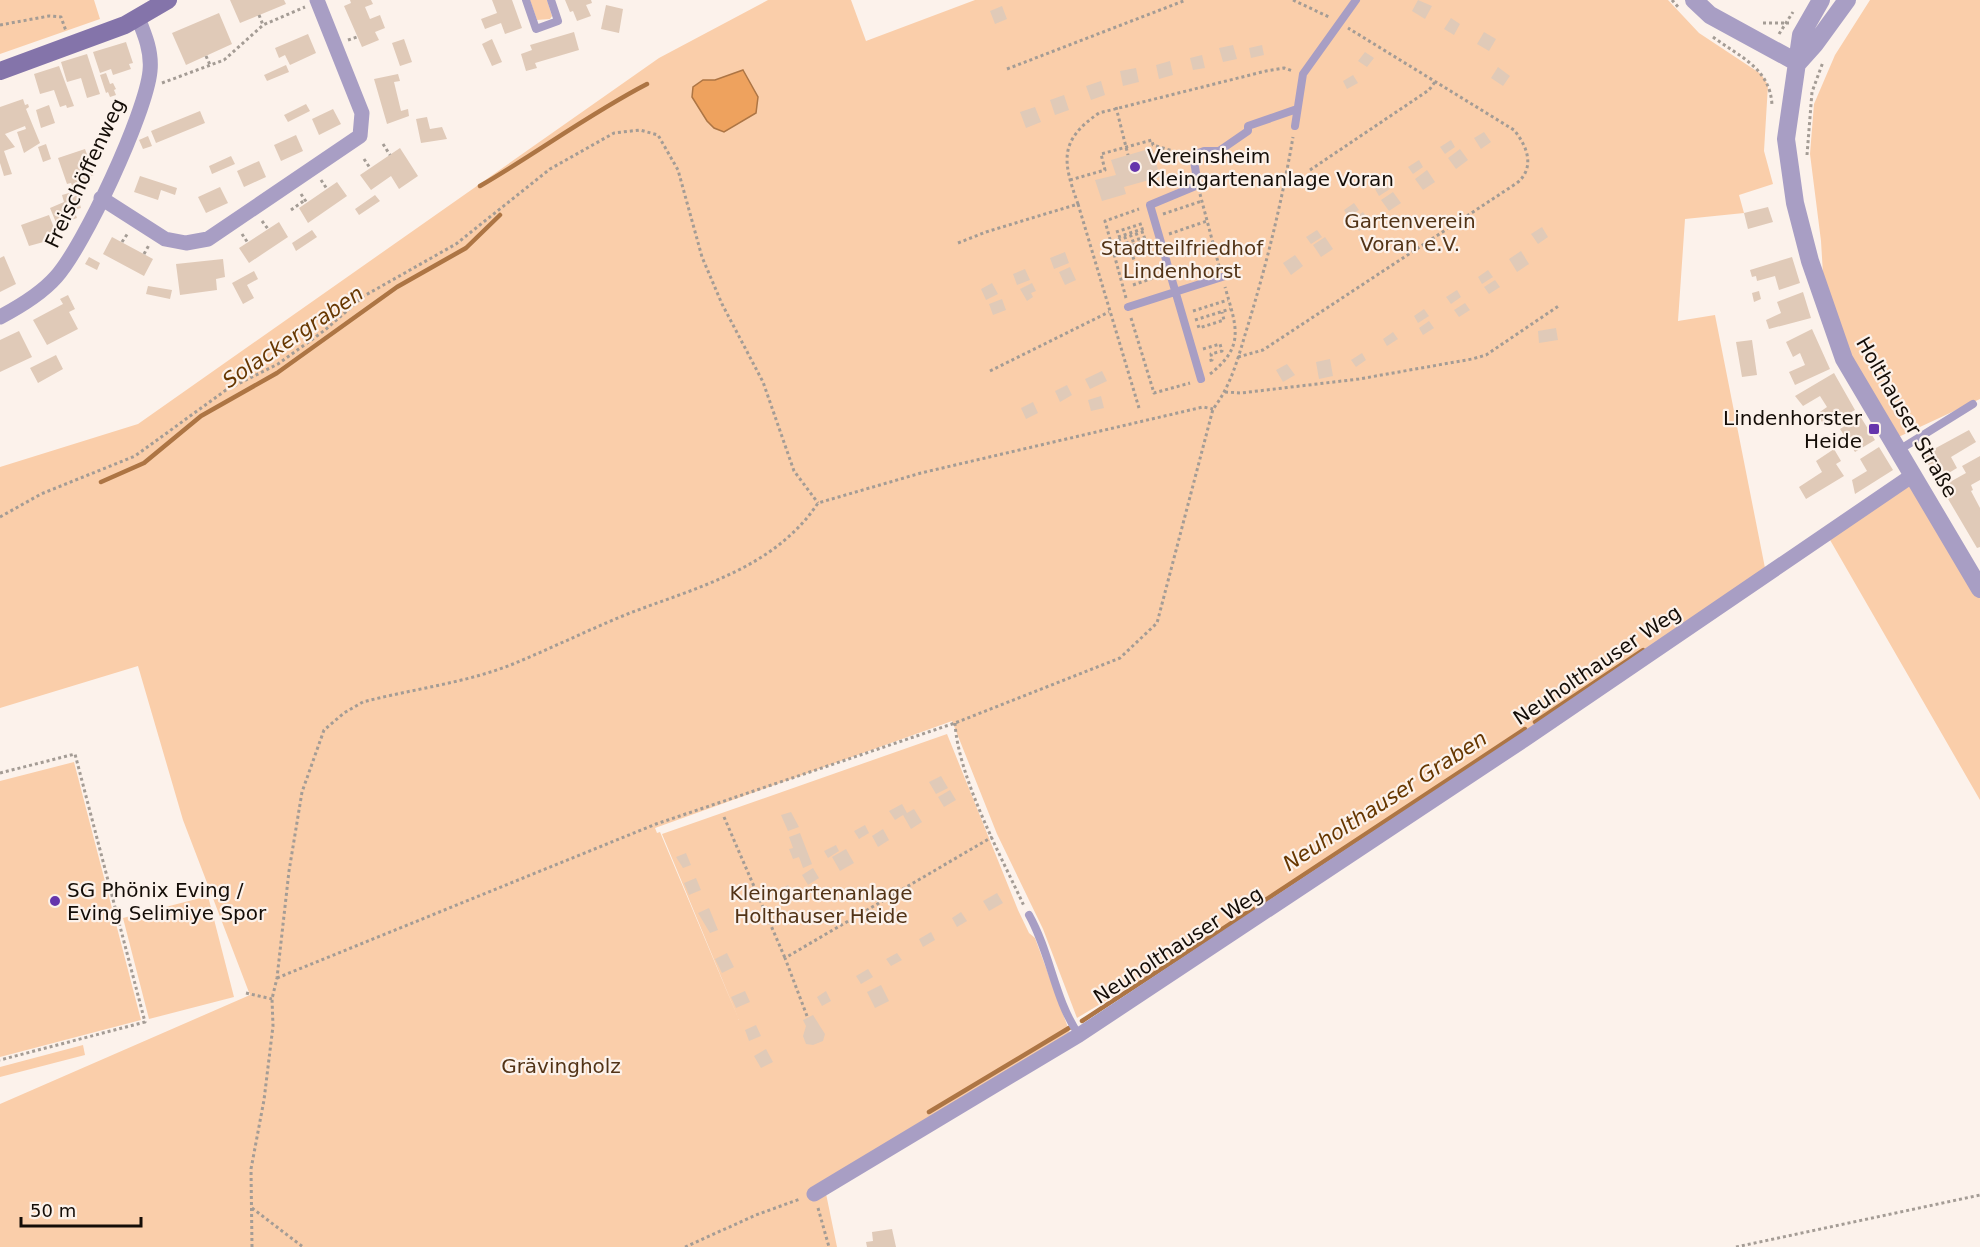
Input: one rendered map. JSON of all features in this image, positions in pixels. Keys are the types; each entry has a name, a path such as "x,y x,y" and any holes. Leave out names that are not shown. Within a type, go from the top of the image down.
{"main road":[{"path":"0,70 138,18 168,0"}],"street":[{"path":"1694,0 1710,15 1798,63 1815,45 1847,0"},
{"name":"Holthauser Straße","path":"1821,0 1801,35 1786,139 1798,215 1810,261 1844,359 1980,589"},
{"path":"101,198 165,239 186,243 208,239 360,136 362,112 317,1"},
{"name":"Freischöffenweg","path":"0,317 36,294 56,277 72,255 101,198 148,89 150,68 148,41 138,18"},
{"name":"Neuholthauser Weg","path":"814,1194 1079,1035 1518,744 1913,475"}],"lane":[{"path":"526,0 536,28 558,21 550,0"},
{"path":"1295,126 1304,74 1356,0"},
{"path":"1201,379 1150,205 1198,185 1193,155 1204,151 1219,152 1248,131 1248,126 1297,109"},
{"path":"1128,307 1222,278"},
{"path":"1899,450 1974,405"},
{"path":"1029,915 1042,942 1064,1009 1079,1035"}],"path":[{"path":"1007,69 1186,0"},
{"path":"1238,357 1263,350 1525,176 1528,169 1525,147 1514,130 1340,23 1293,0"},
{"path":"153,87 224,60 262,25 317,1"},
{"path":"259,15 262,25"},
{"path":"0,25 49,16 61,17 67,33"},
{"path":"1782,27 1785,21"},
{"path":"206,56 210,65"},
{"path":"1807,159 1812,93 1824,59"},
{"path":"1764,64 1761,71 1769,85 1773,108"},
{"path":"1139,408 1070,180 1065,158 1072,136 1099,113 1116,107 1266,71 1284,68 1304,74"},
{"path":"1310,170 1429,90 1436,82"},
{"path":"1769,85 1776,87"},
{"path":"1116,107 1128,155"},
{"path":"277,978 656,824 955,723 1120,658 1157,623 1213,409 1225,392 1266,269 1295,126"},
{"path":"0,516 41,494 135,456 226,390 278,364 325,330 364,296 456,244 550,169 614,133 640,130 658,135 678,170 702,257 722,304 763,382 794,471 818,503"},
{"path":"1070,180 1106,170 1101,154 1152,140 1156,147 1193,155"},
{"path":"383,144 390,154"},
{"path":"364,159 370,168"},
{"path":"1150,205 1104,221 1154,393 1201,379 1219,367 1232,352 1236,333 1198,185"},
{"path":"291,210 305,200"},
{"path":"1154,217 1202,201"},
{"path":"958,243 986,232 1078,204"},
{"path":"1160,237 1207,221"},
{"path":"1144,223 1117,236 1146,229"},
{"path":"1121,247 1149,238"},
{"path":"1114,256 1151,244"},
{"path":"1141,248 1144,258"},
{"path":"1131,251 1134,260"},
{"path":"1133,285 1170,273"},
{"path":"1181,314 1228,300"},
{"path":"1225,392 1241,393 1359,379 1472,359 1486,355 1560,305"},
{"path":"1184,324 1230,309"},
{"path":"990,371 1109,312"},
{"path":"1196,320 1199,328 1216,323 1224,320 1222,312"},
{"path":"1193,351 1220,344 1222,351 1211,354 1212,360 1196,364"},
{"path":"252,1247 251,1169 266,1090 273,1026 272,999 277,978 288,871 302,792 324,730 344,713 363,702 511,665 592,628 732,574 760,560 779,545 806,521 818,503 933,470 1203,407 1213,409"},
{"path":"955,723 956,745 992,837 1029,915"},
{"path":"0,773 75,754 145,1022 0,1060"},
{"path":"724,817 785,958 807,1016"},
{"path":"785,958 992,837"},
{"path":"246,993 272,999"},
{"path":"685,1247 756,1215 814,1194 829,1247"},
{"path":"1736,1247 1980,1195"},
{"path":"252,1208 303,1247"}],"green space":[{"path":"0,0 94,0 100,19 0,54"},
{"path":"530,0 547,0 552,16 550,19 537,20"},
{"path":"768,0 851,0 866,41 975,0 1668,0 1699,33 1761,74 1768,85 1764,151 1773,184 1739,195 1744,213 1685,219 1678,321 1715,315 1766,573 1292,889 1077,1018 1043,929 997,834 952,721 655,828 657,833 660,832 739,1020 662,834 947,734 1018,910 1029,933 1035,938 1070,1033 824,1184 837,1247 0,1247 0,1104 250,995 183,820 138,666 0,708 0,467 138,424 659,58","holes":["703,80 715,80 756,113 730,128"]},
{"path":"1870,0 1980,0 1980,399 1892,440 1825,307 1821,241 1810,154 1814,104 1835,55"},
{"path":"1913,475 1980,589 1980,800 1826,533"},
{"name":"SG Phönix Eving / Eving Selimiye Spor","path":"74,762 141,1020 0,1057 0,781"},
{"path":"208,896 234,997 149,1019 123,918"},
{"path":"83,1045 85,1055 0,1077 0,1067"}],"shaded area":[{"path":"743,70 758,97 756,113 724,132 714,128 692,97 693,87 703,80 715,80"}],"building":[{"path":"230,0 284,0 286,4 240,23"},
{"path":"350,0 371,0 373,4 365,7 370,19 380,15 385,28 375,32 379,40 362,47 344,6 351,3"},
{"path":"492,0 512,0 522,28 505,34 501,23 485,29 481,19 497,13"},
{"path":"565,0 591,0 592,3 586,5 591,16 577,21"},
{"path":"1418,0 1432,6 1425,19 1412,11"},
{"path":"606,5 623,9 619,33 601,29"},
{"path":"1002,6 1007,19 995,24 990,11"},
{"path":"219,13 232,44 186,65 172,33"},
{"path":"1451,18 1460,24 1454,35 1444,29"},
{"path":"574,32 579,50 535,63 537,68 526,71 521,54 532,50 530,45"},
{"path":"1484,32 1496,39 1489,51 1477,44"},
{"path":"308,34 316,53 290,65 285,55 279,58 275,48"},
{"path":"404,39 412,62 400,66 392,43"},
{"path":"492,39 502,62 492,66 482,44"},
{"path":"126,42 133,63 129,64 131,69 113,75 111,69 100,73 93,52"},
{"path":"1233,45 1237,59 1223,62 1219,48"},
{"path":"1262,45 1264,55 1251,58 1249,48"},
{"path":"1365,52 1374,58 1367,67 1358,61"},
{"path":"87,54 100,94 87,98 81,78 67,82 61,62"},
{"path":"1202,55 1205,68 1193,70 1190,58"},
{"path":"1170,61 1173,75 1159,79 1156,65"},
{"path":"286,65 289,72 267,81 264,75"},
{"path":"59,66 74,106 67,108 66,105 60,107 54,90 40,94 34,74"},
{"path":"1498,67 1510,76 1503,86 1491,78"},
{"path":"1136,68 1139,82 1123,86 1120,71"},
{"path":"106,73 110,84 113,83 116,89 114,90 116,95 110,97 108,92 106,93 100,75"},
{"path":"398,74 400,81 394,82 401,111 408,109 409,116 387,124 374,79"},
{"path":"1353,75 1358,83 1347,89 1343,81"},
{"path":"1101,81 1105,95 1091,100 1086,86"},
{"path":"1064,95 1069,110 1055,115 1050,100"},
{"path":"23,99 25,105 28,104 29,107 26,109 40,143 24,153 17,132 26,129 25,126 5,134 15,147 4,151 12,174 4,176 0,163 0,107"},
{"path":"306,104 310,111 288,122 284,115"},
{"path":"49,105 55,123 41,128 36,110"},
{"path":"1035,107 1041,122 1026,128 1020,112"},
{"path":"333,109 341,124 319,135 312,119"},
{"path":"200,111 205,123 156,143 151,131"},
{"path":"427,117 430,129 442,127 447,139 421,143 416,119"},
{"path":"1484,132 1491,142 1481,149 1474,138"},
{"path":"296,135 303,151 281,161 274,145"},
{"path":"148,136 152,146 143,149 139,140"},
{"path":"1451,140 1455,147 1445,154 1440,147"},
{"path":"46,144 51,159 43,162 38,147"},
{"path":"400,148 418,176 399,189 391,176 371,190 360,175"},
{"name":"Vereinsheim Kleingartenanlage Voran","path":"1152,148 1160,177 1124,187 1126,194 1102,201 1095,180 1116,175 1111,160"},
{"path":"85,149 94,175 88,177 90,182 73,188 71,183 67,184 58,158"},
{"path":"1460,149 1468,160 1456,169 1448,158"},
{"path":"231,156 235,164 212,174 209,166"},
{"path":"1419,160 1423,167 1413,174 1408,167"},
{"path":"259,161 266,177 244,187 237,171"},
{"path":"1427,170 1435,182 1423,190 1415,179"},
{"path":"140,176 177,188 175,195 161,190 158,200 134,192"},
{"path":"337,182 347,196 308,223 299,208"},
{"path":"1385,182 1390,189 1379,196 1375,189"},
{"path":"220,187 228,203 206,213 198,197"},
{"path":"1393,192 1401,203 1389,211 1381,200"},
{"path":"69,193 70,197 77,195 81,208 74,210 77,218 57,225 50,208 64,202 62,195"},
{"path":"375,195 380,201 359,215 355,209"},
{"path":"1354,203 1359,210 1348,217 1344,210"},
{"path":"1768,207 1773,222 1748,229 1744,213"},
{"path":"1363,212 1371,223 1359,231 1351,220"},
{"path":"49,215 58,238 29,246 21,225"},
{"path":"279,222 288,237 249,263 239,248"},
{"path":"1542,227 1548,237 1538,244 1531,234"},
{"path":"312,230 317,237 296,251 292,243"},
{"path":"1317,230 1322,237 1311,244 1306,237"},
{"path":"112,237 153,259 144,276 103,254"},
{"path":"1325,237 1333,249 1321,257 1313,245"},
{"path":"1521,251 1529,264 1517,272 1509,259"},
{"path":"1065,252 1069,263 1054,269 1050,258"},
{"path":"1295,255 1303,266 1291,275 1283,263"},
{"path":"4,256 16,284 0,292 0,258"},
{"path":"89,257 100,263 97,270 85,264"},
{"path":"1792,257 1800,283 1779,290 1775,276 1757,281 1756,276 1752,277 1750,270"},
{"path":"223,259 225,277 216,279 217,290 180,295 176,264"},
{"path":"1070,267 1076,280 1065,285 1059,272"},
{"path":"1025,269 1030,280 1017,285 1013,274"},
{"path":"1488,270 1493,277 1482,284 1478,277"},
{"path":"254,271 258,279 247,285 254,298 243,304 232,283"},
{"path":"1495,280 1500,287 1489,294 1484,287"},
{"path":"992,283 998,294 986,300 981,289"},
{"path":"1032,283 1036,291 1031,293 1033,297 1027,301 1020,289"},
{"path":"148,286 172,290 170,299 146,294"},
{"path":"1457,290 1461,297 1451,304 1446,297"},
{"path":"1759,291 1761,299 1754,302 1752,293"},
{"path":"1803,292 1811,318 1769,329 1766,320 1781,313 1777,302"},
{"path":"68,295 75,309 69,312 78,329 47,345 33,320 63,304 60,299"},
{"path":"1002,299 1006,310 993,315 989,304"},
{"path":"1465,303 1470,310 1459,317 1454,310"},
{"path":"1424,309 1429,316 1418,323 1414,316"},
{"path":"1429,321 1434,328 1423,335 1419,328"},
{"path":"1556,328 1558,340 1539,343 1538,331"},
{"path":"1812,329 1830,369 1795,385 1789,372 1805,365 1800,353 1793,357 1786,342"},
{"path":"19,331 32,357 0,372 0,340"},
{"path":"1393,332 1398,339 1387,346 1383,339"},
{"path":"1752,340 1757,375 1742,377 1736,342"},
{"path":"1362,353 1366,360 1356,367 1351,360"},
{"path":"56,355 63,369 38,383 30,368"},
{"path":"1330,359 1333,376 1319,379 1316,362"},
{"path":"1287,364 1295,375 1283,382 1276,370"},
{"path":"1102,371 1107,381 1090,389 1085,379"},
{"path":"1834,373 1855,410 1825,427 1817,414 1827,407 1820,396 1803,406 1795,396"},
{"path":"1067,385 1072,395 1060,402 1055,391"},
{"path":"1101,396 1104,408 1091,411 1088,400"},
{"path":"1033,402 1038,413 1026,419 1021,408"},
{"path":"1860,416 1875,440 1855,452 1840,429"},
{"path":"1969,430 1976,442 1951,457 1957,468 1937,480 1923,455"},
{"path":"1879,447 1893,470 1855,494 1852,480 1867,471 1860,459"},
{"path":"1834,449 1841,461 1836,464 1844,476 1806,499 1799,487 1822,472 1816,461"},
{"path":"1980,456 1980,480 1971,485 1973,490 1971,491 1980,508 1980,547 1977,548 1941,487 1966,473 1962,466"},
{"path":"941,776 948,788 936,794 929,782"},
{"path":"950,790 956,800 944,807 938,797"},
{"path":"902,804 907,813 914,809 922,822 911,829 903,815 895,820 889,811"},
{"path":"791,812 799,827 788,831 781,815"},
{"path":"865,825 869,833 859,839 854,831"},
{"path":"883,829 889,840 878,847 872,836"},
{"path":"800,833 812,864 803,868 799,857 793,859 789,849 793,848 789,837"},
{"path":"836,845 839,851 828,858 824,851"},
{"path":"846,849 854,863 840,871 832,857"},
{"path":"686,853 691,865 683,868 676,857"},
{"path":"813,868 819,878 808,885 802,875"},
{"path":"696,878 701,890 689,895 684,883"},
{"path":"788,885 792,893 782,899 777,891"},
{"path":"997,893 1003,903 989,911 983,901"},
{"path":"709,908 718,930 710,933 698,913"},
{"path":"961,912 967,921 957,927 952,918"},
{"path":"931,932 935,940 923,947 919,939"},
{"path":"727,953 734,967 722,973 715,959"},
{"path":"897,953 902,960 891,966 886,959"},
{"path":"868,969 873,977 861,984 856,976"},
{"path":"881,985 889,1001 875,1008 867,992"},
{"path":"745,991 750,1002 736,1008 731,997"},
{"path":"826,991 831,1001 822,1006 817,997"},
{"path":"813,1015 825,1034 823,1041 813,1045 806,1044 803,1036 806,1026 803,1020"},
{"path":"756,1025 761,1036 749,1041 745,1030"},
{"path":"766,1049 773,1062 761,1068 754,1056"},
{"path":"892,1229 896,1247 867,1247 866,1242 873,1241 872,1232"}],"waterway":[{"path":"480,186 604,108 647,84"},
{"name":"Solackergraben","path":"101,482 144,463 201,416 277,373 397,287 466,248 500,215"},
{"name":"Neuholthauser Graben","path":"1535,722 1643,650"},
{"name":"Neuholthauser Graben","path":"1264,901 1525,729"},
{"name":"Neuholthauser Graben","path":"1082,1021 1253,909"},
{"name":"Neuholthauser Graben","path":"929,1112 1069,1028"}],"place":[{"name":"Vereinsheim Kleingartenanlage Voran","path":"1135,167"},
{"name":"Lindenhorster Heide","path":"1874,429"},
{"name":"SG Phönix Eving / Eving Selimiye Spor","path":"55,901"}],"park label":[{"name":"Gartenverein Voran e.V.","path":"1410,232"},
{"name":"Stadtteilfriedhof Lindenhorst","path":"1182,260"},
{"name":"Kleingartenanlage Holthauser Heide","path":"821,904"},
{"name":"Grävingholz","path":"561,1066"}]}
